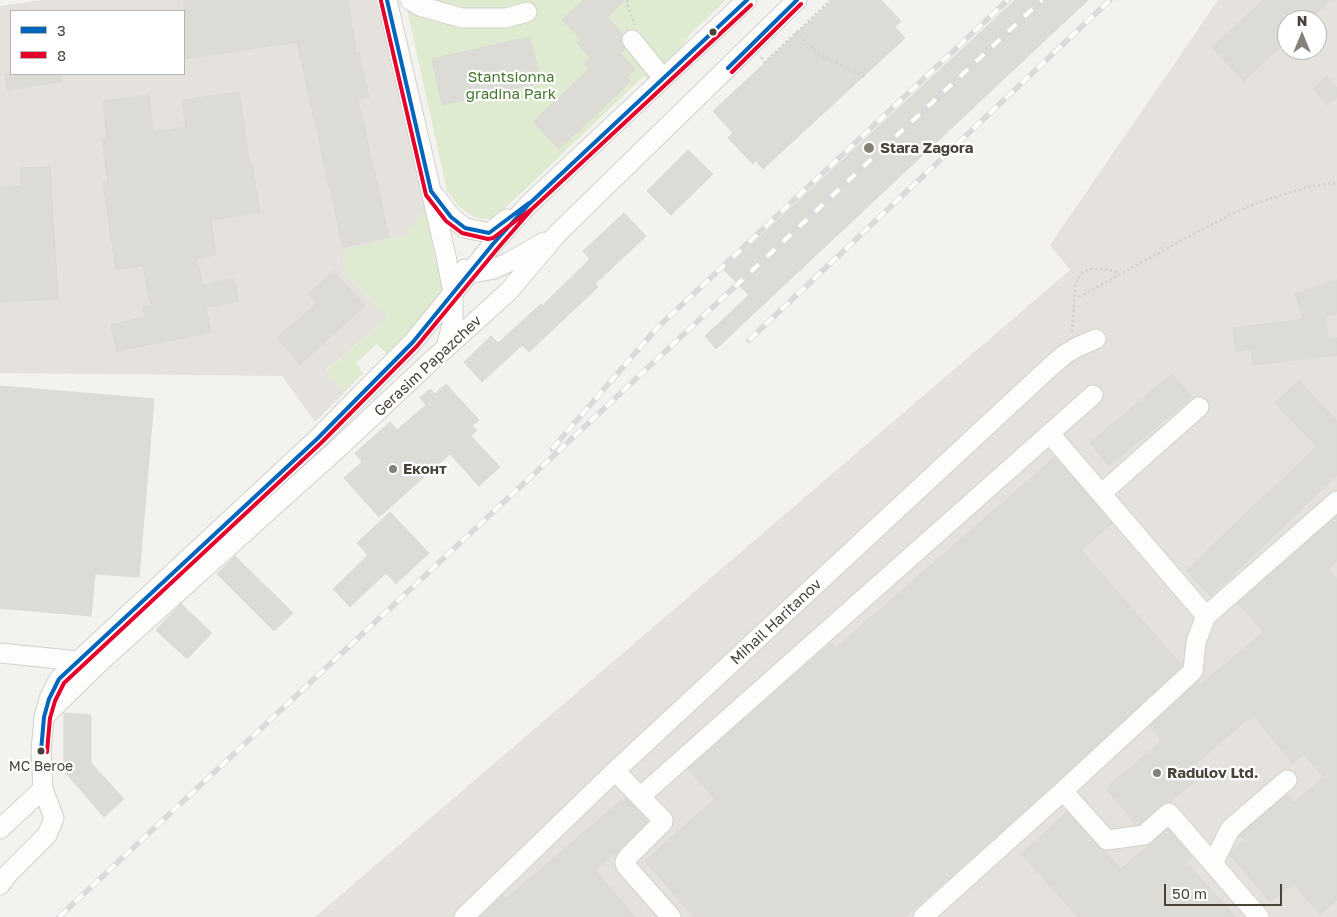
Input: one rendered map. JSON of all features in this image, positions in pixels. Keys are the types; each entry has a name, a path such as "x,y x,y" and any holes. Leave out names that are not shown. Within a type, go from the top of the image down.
{"street":[{"path":"387,0 453,293 453,320 446,348"},
{"path":"410,0 420,6 462,18 506,18 527,12"},
{"name":"Gerasim Papazchev","path":"3,879 47,835 54,818 43,788 41,751 44,717 49,699 59,679 317,439 413,342 529,204 747,0"},
{"name":"Gerasim Papazchev","path":"44,717 99,664 508,292 558,233 798,0"},
{"path":"632,40 663,78"},
{"path":"431,191 451,217 465,228 489,233 529,204"},
{"path":"446,256 459,267 471,272 494,269 558,233"},
{"name":"Mihail Haritanov","path":"464,917 616,771 1041,374 1070,351 1096,339"},
{"path":"641,796 1094,395"},
{"path":"1101,494 1199,407"},
{"path":"1050,434 1206,616"},
{"path":"317,439 334,452"},
{"path":"923,917 1063,791 1193,670 1196,642 1206,616 1337,501"},
{"path":"0,653 80,660 99,664"},
{"path":"616,771 662,817 663,822 625,862 626,866 671,917"},
{"path":"1213,864 1230,829 1287,780"},
{"path":"0,829 43,788"},
{"path":"1063,791 1107,840 1144,835 1169,813 1259,917"}],"path":[{"path":"773,54 830,0"},
{"path":"796,32 817,53 866,78"},
{"path":"1079,297 1184,238 1240,210 1274,197 1312,186 1337,183"},
{"path":"1070,351 1075,286 1078,278 1084,272 1091,269 1103,269 1121,273"}],"shaded area":[{"path":"42,0 376,0 425,209 405,236 347,249 343,265 346,273 388,318 326,370 345,392 315,422 282,376 0,373 0,6"},
{"path":"1218,0 1337,0 1337,917 315,917 1070,270 1050,245"}],"green space":[{"name":"Stantsionna gradina Park","path":"405,0 726,0 690,34 676,56 649,81 644,76 502,211 491,219 480,219 470,215 458,205 447,191"},
{"path":"425,209 436,263 446,273 446,289 439,306 387,354 377,344 356,363 363,373 345,392 326,371 388,318 346,273 343,265 344,255 347,249 405,236"}],"building":[{"path":"184,0 348,0 356,53 359,52 369,97 358,99 389,237 343,247 297,42 185,59"},
{"path":"583,0 625,0 607,17 623,34 621,41 625,49 620,53 635,69 627,77 631,81 559,149 533,122 589,69 584,63 590,57 577,43 581,39 562,20"},
{"path":"833,0 881,0 901,21 895,27 905,38 763,169 756,161 753,164 728,138 733,133 713,111"},
{"path":"1015,0 1088,0 716,349 705,336 749,295 724,270"},
{"path":"1264,0 1331,0 1320,10 1277,10 1277,50 1244,81 1212,47"},
{"path":"530,37 541,83 442,105 432,59"},
{"path":"5,74 62,75 62,81 7,90"},
{"path":"1327,76 1337,88 1337,97 1327,105 1313,88"},
{"path":"239,92 250,164 252,164 260,212 211,220 216,255 197,258 203,285 234,279 239,301 206,308 211,332 117,351 111,325 145,317 143,307 151,306 143,266 116,270 103,183 108,182 102,139 107,138 103,101 149,95 153,132 186,127 182,100"},
{"path":"688,150 713,174 671,215 647,191"},
{"path":"50,167 58,299 0,302 0,187 21,186 20,168"},
{"path":"624,213 646,236 595,284 598,287 529,352 522,345 482,382 464,362 491,336 498,343 541,304 542,306 590,259 583,251"},
{"path":"334,271 365,306 300,364 277,338 317,303 308,294"},
{"path":"1337,280 1337,313 1325,317 1328,339 1337,338 1337,355 1253,365 1251,349 1236,351 1233,328 1304,319 1295,294"},
{"path":"1172,374 1192,397 1109,466 1090,443"},
{"path":"1299,381 1337,421 1337,475 1211,596 1186,571 1317,446 1275,403"},
{"path":"446,384 479,420 472,426 477,430 471,436 500,467 479,486 450,454 379,517 344,478 362,462 355,453 390,422 397,430 426,405 420,398 430,389 435,394"},
{"path":"0,386 154,399 139,577 95,574 91,616 0,608"},
{"path":"1055,457 1112,523 1081,550 1182,666 905,917 694,917 645,861 715,799 688,769 831,643 836,648"},
{"path":"390,512 429,553 396,584 386,573 350,607 333,589 368,555 357,543"},
{"name":"Radulov Ltd.","path":"1337,516 1337,561 1328,569 1337,579 1337,900 1320,914 1293,883 1270,902 1230,855 1245,840 1240,835 1286,795 1293,803 1324,777 1304,754 1293,763 1253,715 1188,770 1196,780 1170,802 1166,802 1139,824 1136,825 1106,788 1162,741 1150,726 1198,682 1200,685 1264,632 1238,603"},
{"path":"235,556 293,613 274,631 217,574"},
{"path":"181,604 212,633 187,659 156,630"},
{"path":"64,713 91,715 91,763 124,799 104,817 64,771"},
{"path":"625,797 648,821 619,850 595,870 635,917 480,917 503,895 506,899"},
{"path":"1067,812 1099,848 1121,869 1168,829 1192,857 1186,862 1236,917 1078,917 1021,854"}],"railway":[{"path":"552,449 657,328 1008,0"},
{"path":"59,917 1042,0"},
{"path":"749,340 1110,0"}],"transit line":[{"name":"3","path":"387,0 431,191 451,217 465,228 489,233 529,203"},
{"name":"3","path":"41,751 44,717 49,699 59,679 317,439 413,342 493,244 529,204 747,0"},
{"name":"3","path":"728,68 797,0"},
{"name":"8","path":"381,1 426,195 446,221 462,233 488,239 493,238 533,208"},
{"name":"8","path":"732,72 801,4"},
{"name":"8","path":"47,752 50,718 55,701 64,683 321,443 417,346 533,208 751,5"}],"place":[{"name":"Stara Zagora","path":"869,148"},
{"name":"Еконт","path":"393,469"},
{"name":"MC Beroe","path":"41,751"},
{"name":"Radulov Ltd.","path":"1157,773"}]}
